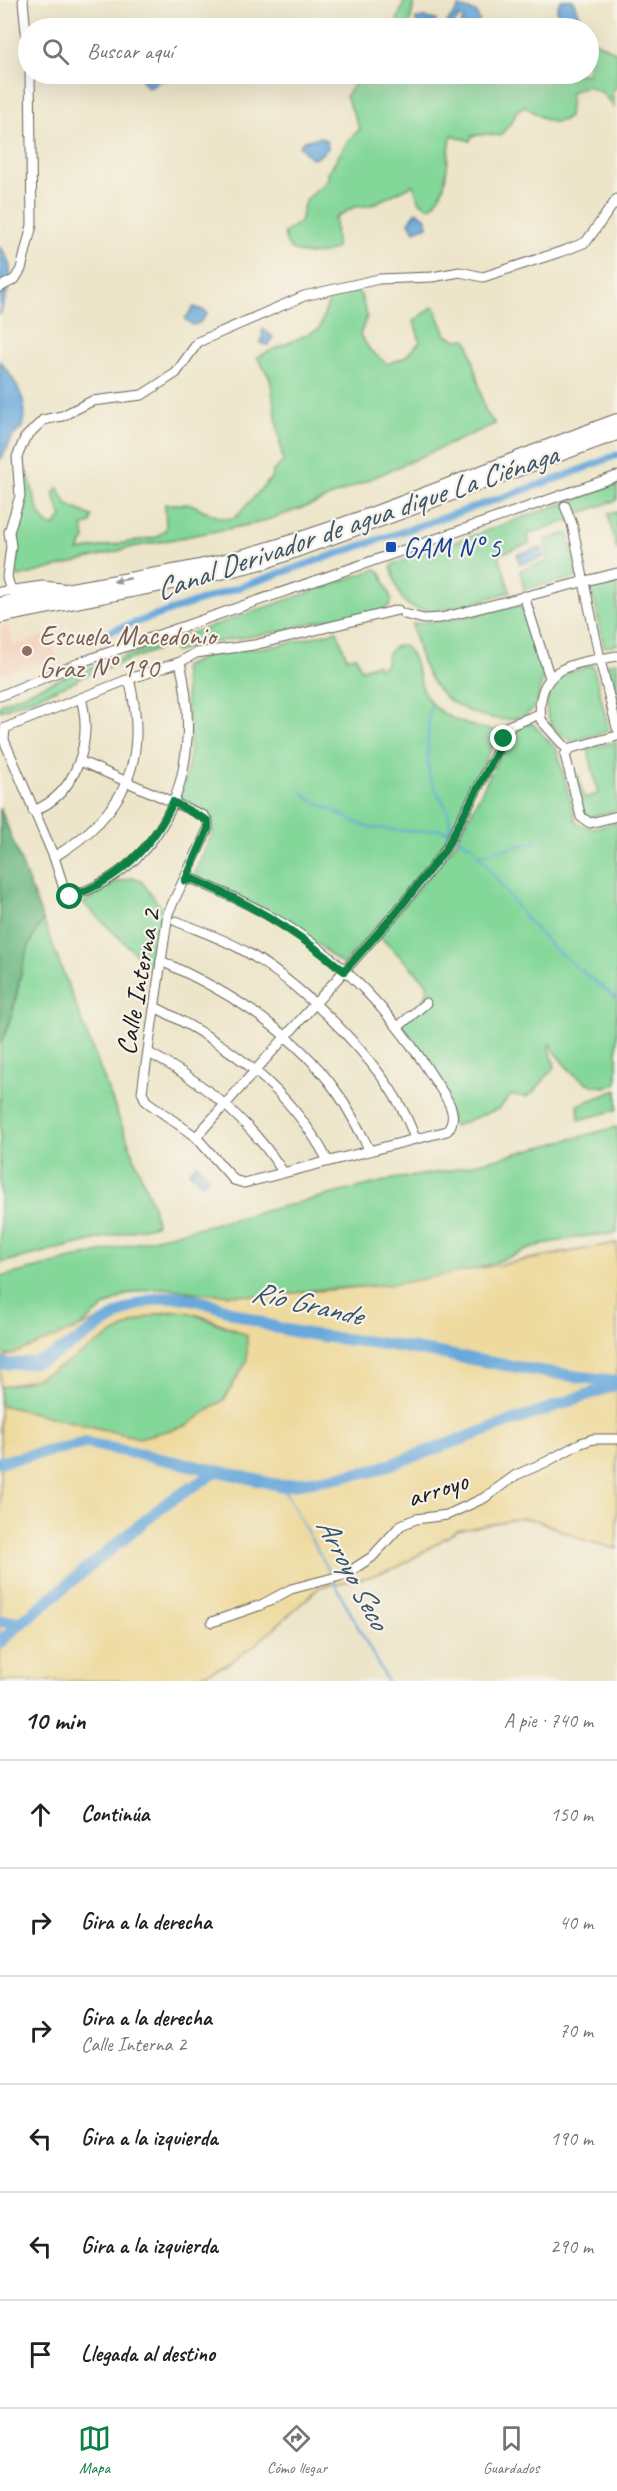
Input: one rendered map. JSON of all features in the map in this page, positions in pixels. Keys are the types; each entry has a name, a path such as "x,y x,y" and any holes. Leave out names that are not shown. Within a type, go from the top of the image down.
{"highway":[{"path":"0,605 208,564 276,546 352,521 617,421"},
{"path":"0,616 208,575 266,561 617,433"}],"street":[{"path":"23,0 25,18"},
{"path":"0,287 15,279 21,269 32,225 30,84"},
{"path":"15,591 10,587 7,577 11,546 9,532 20,496 17,457 25,438 43,420 62,416 92,401 142,394 176,373 198,342 304,296 379,279 432,277 460,272 483,277 566,250 586,242 617,199"},
{"path":"0,696 84,662 617,477"},
{"path":"565,506 572,524 617,728"},
{"path":"180,662 188,699 189,735 184,772 173,802 160,827 141,851 116,875 70,897 66,895 54,857 33,811 3,732 10,724 180,662 196,653 254,645 401,612 424,619 441,618 617,573"},
{"path":"0,592 43,586 73,589"},
{"path":"524,596 550,678"},
{"path":"567,750 544,725 540,714 550,678 561,668 617,656"},
{"path":"54,857 98,826 115,805 126,782 135,750 137,730 129,679"},
{"path":"33,811 48,803 64,789 80,761 86,729 81,698"},
{"path":"185,881 193,879 269,915 310,943 344,971 372,996 399,1026 429,1071 453,1115 451,1126 447,1131 244,1183 234,1180 196,1137 314,1004 344,971 395,914 445,850 509,729 508,726 540,714"},
{"path":"567,750 617,736"},
{"path":"567,750 565,755 581,817 590,823 617,816"},
{"path":"80,761 173,802"},
{"name":"Calle Interna 2","path":"173,802 204,816 208,821 208,829 168,913 142,1092 146,1101 196,1137"},
{"path":"176,921 249,954 314,1004 364,1055 400,1108 415,1139"},
{"path":"161,960 225,992 285,1037 334,1088 370,1150"},
{"path":"399,1026 426,1003"},
{"path":"155,1007 219,1043 255,1071 301,1116 328,1161"},
{"path":"149,1053 178,1069 225,1104 268,1148 283,1173"},
{"name":"arroyo","path":"212,1622 261,1605 291,1589 344,1575 372,1557 401,1525 416,1519 447,1515 484,1498 516,1475 581,1443 593,1439 617,1439"}],"shaded area":[{"name":"Escuela Macedonio Graz N° 190","path":"7,623 13,645 50,635 57,657 0,674 0,626"}],"green space":[{"path":"405,0 414,2 411,18 398,18"},
{"path":"599,43 617,53 617,87 612,91 614,107 602,93 587,86 571,92 569,117 562,120 551,122 525,106 516,111 514,119 500,136 488,134 472,136 470,141 452,135 441,193 430,208 420,202 413,185 369,206 354,207 335,218 336,248 321,253 297,252 289,247 284,233 300,222 305,201 328,180 328,172 346,144 360,129 346,96 354,84 599,84"},
{"path":"356,291 361,295 367,316 360,335 370,350 387,364 404,358 420,342 414,321 434,306 446,335 458,340 466,339 469,344 485,411 495,424 314,504 258,523 133,547 19,577 14,570 17,560 18,532 26,507 23,478 27,470 38,510 53,527 62,517 53,494 58,487 67,505 92,516 91,523 83,526 85,539 78,551 157,537 166,529 165,504 191,504 216,516 227,519 236,517 283,462 270,378 257,357 319,329 330,298"},
{"path":"617,484 617,500 577,514 578,521 567,521 528,534 529,544 499,554 510,592 470,604 439,610 413,607 404,601 399,593 391,567 393,564"},
{"path":"617,512 617,551 608,514"},
{"path":"568,533 578,577 524,589 520,570 549,561 545,540"},
{"path":"376,569 381,573 392,601 380,611 361,616 323,620 283,631 216,642 175,652 173,644 79,678 79,672"},
{"path":"617,577 617,645 604,647 592,590 598,582"},
{"path":"521,605 543,675 534,708 523,716 499,719 474,713 451,702 436,688 426,671 412,624 453,619"},
{"path":"337,631 347,658 356,656 361,670 376,664 378,668 386,665 390,651 403,645 411,653 422,687 434,706 466,724 500,731 442,849 426,871 343,965 315,942 196,877 195,871 213,832 209,819 180,800 189,763 190,739 183,667 211,654 281,645"},
{"path":"617,662 617,712 607,664"},
{"path":"593,665 609,731 572,741 553,727 547,714 547,699 559,677"},
{"path":"76,672 77,681 0,711 0,704"},
{"path":"532,723 557,750 576,822 591,827 617,822 617,1084 606,1087 596,1086 577,1077 550,1044 549,1048 555,1066 533,1093 526,1097 512,1095 498,1109 454,1126 427,1060 399,1020 423,1000 427,983 378,935 454,846 508,740 523,726"},
{"path":"616,742 617,810 589,817 583,814 573,777 578,775 584,798 598,794 588,749"},
{"path":"0,807 43,920 28,950 11,1015 0,1046"},
{"path":"132,878 141,881 164,911 154,971 83,903 117,882"},
{"path":"43,920 154,1209 156,1225 0,1263 0,1046 14,1008 24,957 33,934"},
{"path":"617,1090 617,1110 579,1120 578,1105"},
{"path":"617,1127 617,1233 543,1244 446,1281 313,1290 274,1297 232,1297 164,1288 144,1290 128,1294 107,1305 65,1339 12,1356 0,1352 0,1277 393,1179 448,1171"},
{"path":"185,1311 247,1335 247,1361 224,1399 186,1426 139,1438 0,1405 0,1387 23,1383 63,1365 101,1340 151,1315"}],"sand":[{"path":"617,1243 617,1549 581,1539 539,1521 521,1518 457,1531 400,1566 369,1577 320,1587 255,1645 226,1665 186,1681 0,1681 0,1405 139,1438 186,1426 225,1399 247,1361 247,1335 202,1316 172,1311 156,1314 123,1328 42,1375 0,1387 0,1359 169,1292 260,1296 396,1284"}],"water":[{"path":"561,0 573,0 580,18 558,18"},
{"path":"459,7 476,12 478,18 460,16 451,18"},
{"path":"320,137 327,141 328,148 317,158 311,158 299,146 304,141"},
{"path":"417,211 427,219 428,226 414,231 409,222"},
{"path":"0,247 9,263 10,280 0,315"},
{"path":"194,307 206,311 207,314 199,323 192,325 185,319"},
{"path":"263,329 273,337 268,345 261,343"},
{"path":"0,361 23,399 25,417 22,427 12,437 0,460"},
{"path":"542,548 545,557 520,564 517,554"},
{"path":"197,1164 209,1177 201,1184 189,1171"}],"waterway":[{"name":"Canal Derivador de agua dique La Ciénaga","path":"111,631 565,476 617,455"},
{"path":"302,791 310,799 366,827 417,832 438,829 448,832 450,824 447,810 430,777 427,753 429,711 432,706"},
{"path":"457,838 472,846 524,916 552,947 617,999"},
{"path":"478,855 536,842"},
{"name":"Río Grande","path":"0,1364 28,1363 45,1359 138,1305 154,1299 171,1297 198,1300 262,1323 305,1334 617,1381"},
{"name":"Río Grande","path":"0,1621 22,1622 168,1502 218,1471 282,1486 372,1471 617,1384"},
{"name":"Río Grande","path":"0,1462 86,1443 218,1471"},
{"name":"Arroyo Seco","path":"282,1486 331,1575"},
{"name":"Arroyo Seco","path":"333,1580 387,1681"},
{"name":"Río Grande","path":"0,1642 22,1622"}],"place":[{"name":"GAM N° 5","path":"391,547"},
{"name":"Escuela Macedonio Graz N° 190","path":"27,651"}],"route":[{"path":"70,897 116,875 148,843 170,811 173,802 204,816 208,821 208,829 185,881 193,879 269,915 290,928 344,971 395,914 445,850 504,739"}]}
